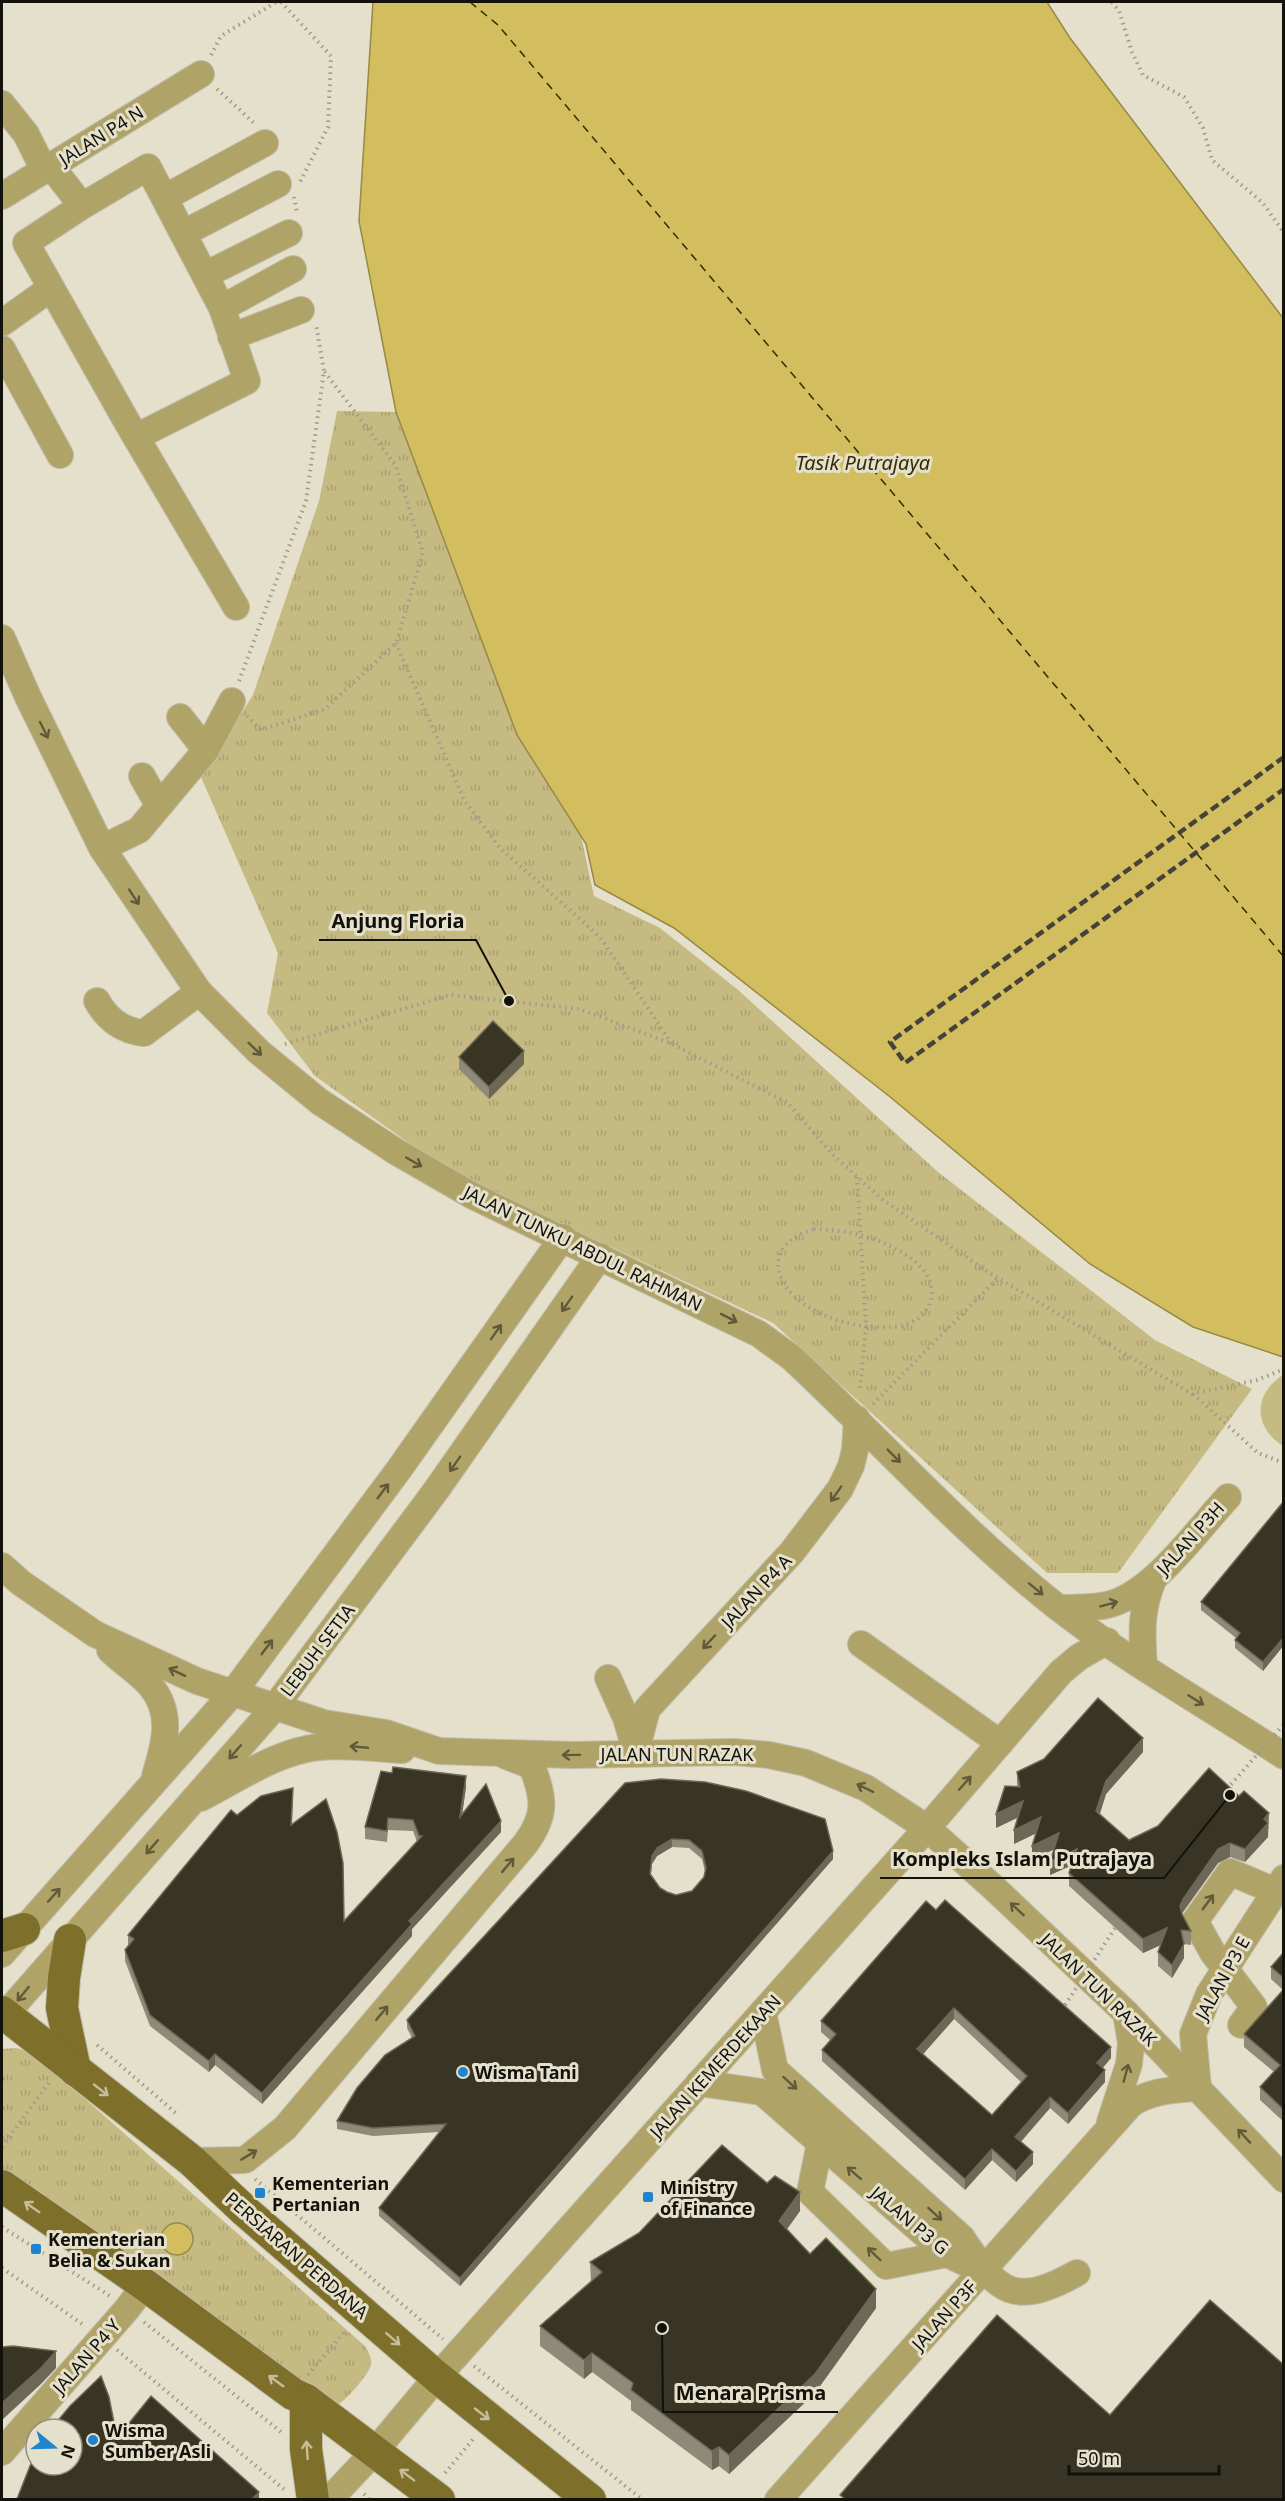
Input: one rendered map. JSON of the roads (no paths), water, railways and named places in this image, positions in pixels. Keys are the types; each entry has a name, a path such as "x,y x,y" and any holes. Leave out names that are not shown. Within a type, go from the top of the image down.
{"main road":[{"path":"70,1940 62,2008 76,2057"},
{"name":"PERSIARAN PERDANA","path":"3,2016 76,2057 245,2211 361,2312 437,2377 590,2499"},
{"path":"2,2186 136,2297 299,2397 435,2496"},
{"path":"299,2397 306,2449 300,2496"}],"street":[{"name":"JALAN P4 N","path":"2,196 201,74"},
{"path":"2,104 26,135 47,168 82,206"},
{"path":"166,197 265,143"},
{"path":"136,437 247,381 222,308 166,197 148,167 26,243 136,437 236,607"},
{"path":"184,233 288,185"},
{"path":"205,275 289,233"},
{"path":"222,308 293,269"},
{"path":"2,323 51,288"},
{"path":"231,337 301,310"},
{"path":"2,349 60,455"},
{"name":"JALAN TUNKU ABDUL RAHMAN","path":"2,638 28,697 102,848 199,992 259,1052 320,1102 395,1151 473,1196 563,1237 759,1334 792,1358 1010,1568 1059,1608 1144,1667 1284,1756"},
{"path":"2,690 28,697"},
{"path":"102,848 139,830 206,750 232,701"},
{"path":"180,717 206,750"},
{"path":"142,776 159,806"},
{"path":"97,1002 105,1017 133,1032 144,1033 199,992"},
{"path":"2,1954 13,1933 152,1784 232,1694 400,1468 563,1237"},
{"name":"LEBUH SETIA","path":"3,2016 274,1708 437,1489 600,1256"},
{"name":"JALAN P4 A","path":"636,1752 647,1709 792,1552 840,1489 853,1458 857,1419"},
{"name":"JALAN P3H","path":"1059,1608 1096,1607 1114,1603 1153,1580 1228,1497"},
{"path":"2,1566 21,1583 95,1634 124,1664 149,1684 164,1708 167,1726 164,1746 152,1784"},
{"name":"JALAN P3H","path":"1144,1667 1141,1624 1144,1602 1153,1580"},
{"name":"JALAN TUN RAZAK","path":"95,1634 197,1681 232,1694 324,1723 386,1733 439,1751 572,1755 636,1752 734,1752 769,1755 806,1763 866,1788 927,1828 1126,2013 1284,2179"},
{"name":"JALAN KEMERDEKAAN","path":"329,2499 375,2451 437,2377 927,1828 1061,1672 1079,1657 1107,1641"},
{"path":"861,1644 1000,1743"},
{"path":"608,1677 626,1718 636,1752"},
{"path":"191,1804 260,1767 301,1750 342,1746 439,1751"},
{"path":"192,2161 244,2160 285,2128 520,1851 538,1826 543,1803 532,1766 499,1754"},
{"path":"1241,2025 1254,2007 1224,1969 1195,1921 1230,1872 1277,1894"},
{"name":"JALAN P3 E","path":"1198,2088 1193,2034 1209,1994 1277,1894"},
{"name":"JALAN P3 G","path":"763,2012 775,2070 962,2238 984,2271"},
{"name":"JALAN P3F","path":"1108,2128 1129,2064 1131,2043 1126,2013"},
{"name":"JALAN P3 G","path":"699,2083 762,2092 947,2254 984,2271"},
{"name":"JALAN P3F","path":"778,2499 1131,2104 1144,2096 1163,2091 1198,2088"},
{"path":"820,2143 810,2192 886,2266 947,2254"},
{"path":"984,2271 1009,2291 1027,2291 1059,2283 1077,2273"},
{"name":"JALAN P4 Y","path":"2,2452 136,2297"}],"water":[{"name":"Tasik Putrajaya","path":"373,2 1047,2 1070,38 1283,318 1283,1357 1193,1327 1090,1264 889,1096 674,928 595,885 586,844 517,735 396,412 359,221"},
{"path":"177,2223 188,2228 193,2239 188,2250 177,2255 166,2250 161,2239 166,2228"}],"railway":[{"path":"1284,757 890,1042 905,1063 1284,789"}],"place":[{"name":"Anjung Floria","path":"509,1001"},
{"name":"Kompleks Islam Putrajaya","path":"1230,1795"},
{"name":"Wisma Tani","path":"463,2072"},
{"name":"Kementerian Pertanian","path":"260,2193"},
{"name":"Ministry of Finance","path":"648,2197"},
{"name":"Kementerian Belia & Sukan","path":"36,2249"},
{"name":"Menara Prisma","path":"662,2328"},
{"name":"Wisma Sumber Asli","path":"93,2440"}]}
